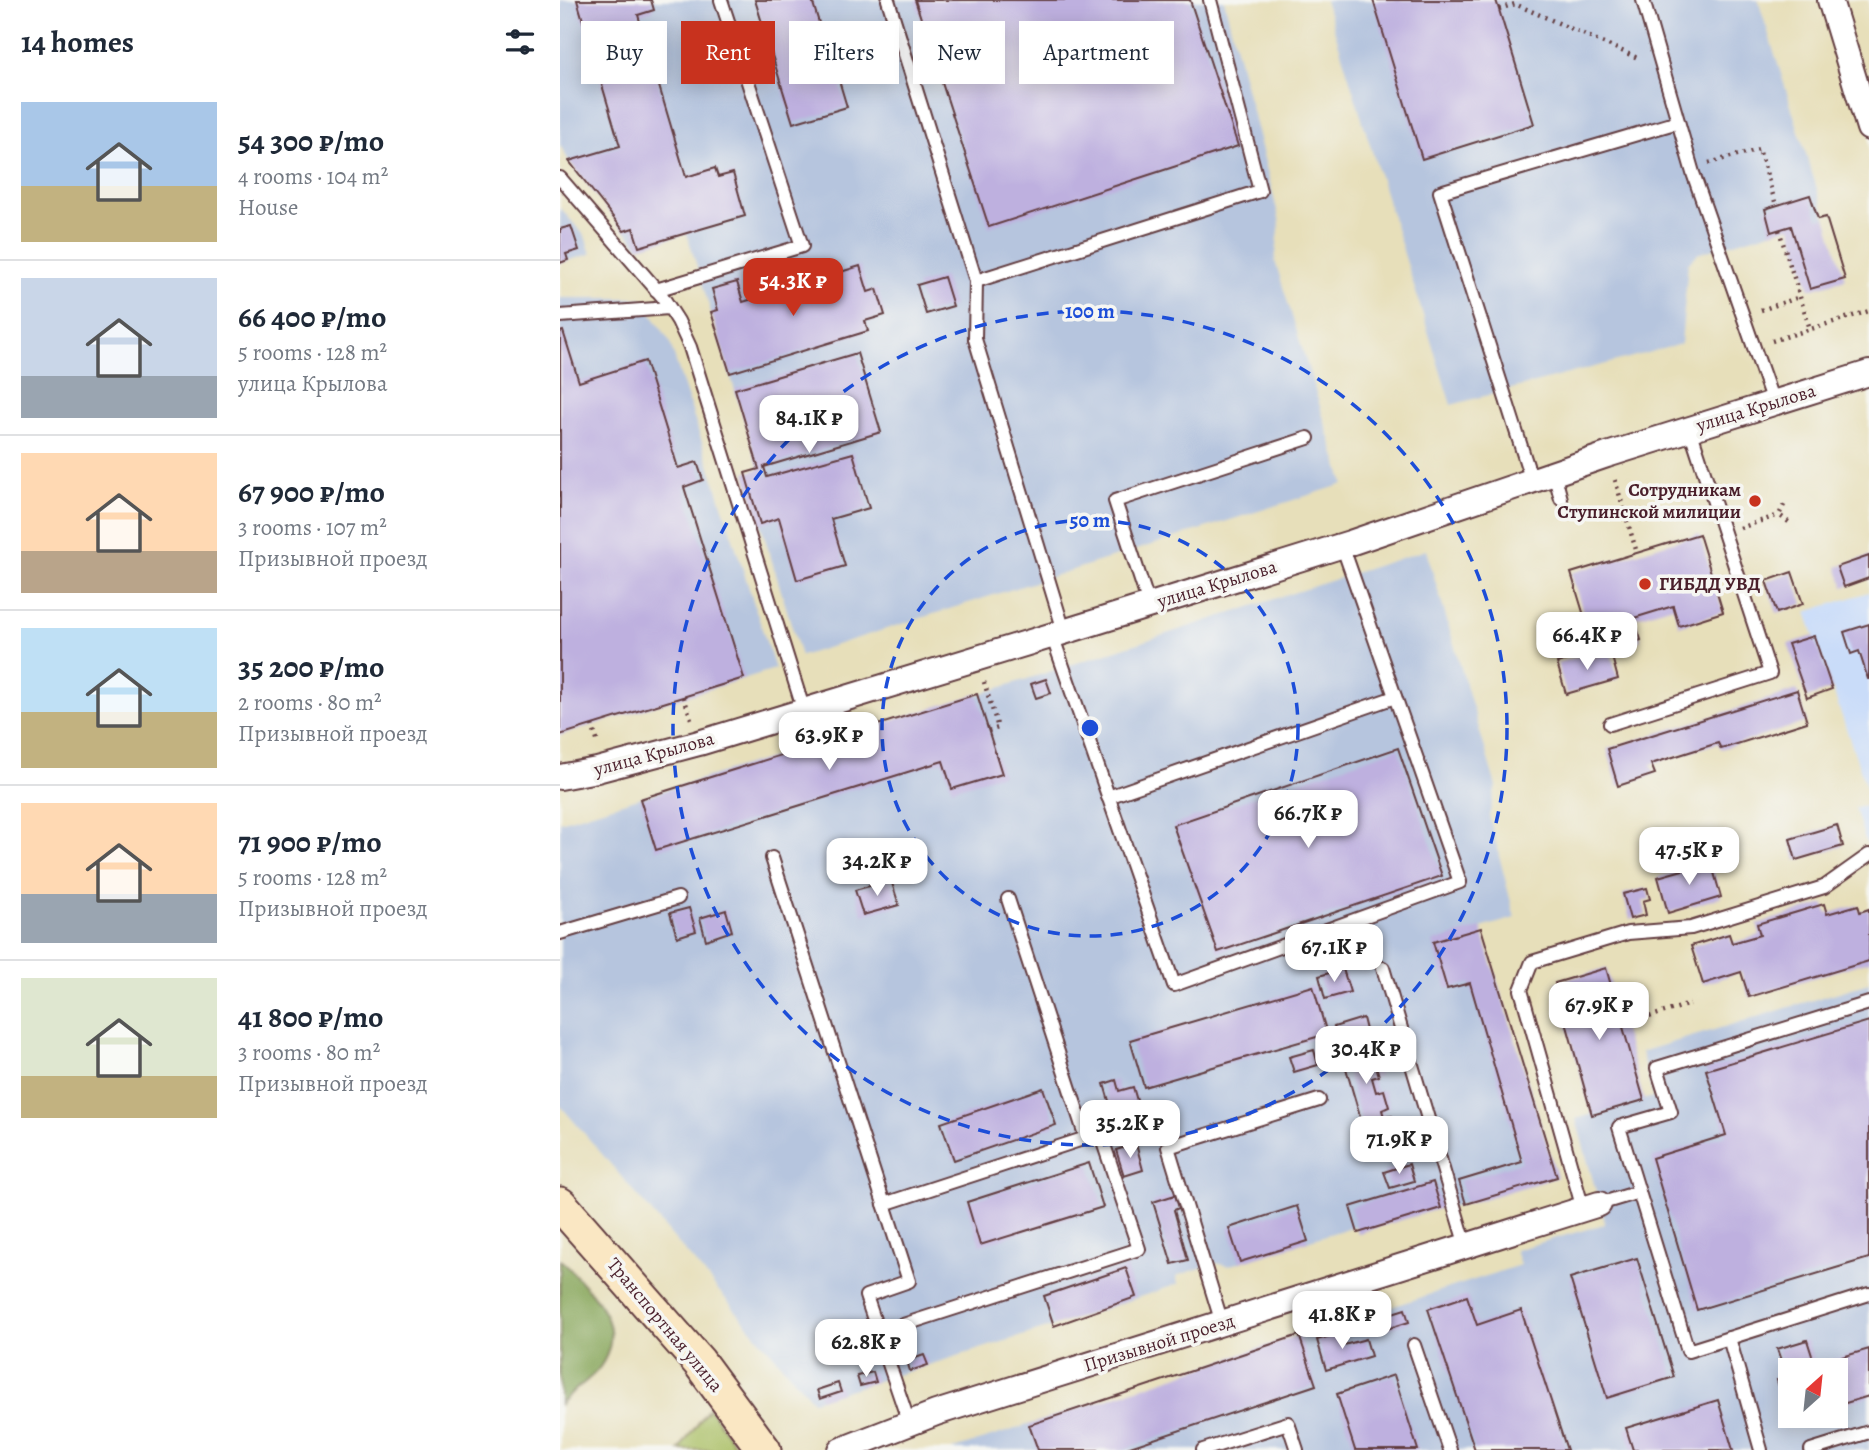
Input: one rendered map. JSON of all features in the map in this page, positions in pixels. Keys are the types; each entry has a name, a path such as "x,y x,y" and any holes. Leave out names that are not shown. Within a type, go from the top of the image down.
{"street":[{"path":"1830,0 1869,128"},
{"name":"улица Крылова","path":"560,777 646,758 1149,605 1342,545 1607,455 1869,373"},
{"name":"Транспортная улица","path":"560,1204 699,1362 764,1450"},
{"name":"Призывной проезд","path":"842,1450 909,1423 1591,1207"}],"lane":[{"path":"656,290 802,246 721,0"},
{"path":"888,0 976,281 975,339 1058,633 1108,797 1174,985 1460,882 1342,545"},
{"path":"976,281 1260,191 1210,0"},
{"path":"1643,0 1692,168 1773,402"},
{"path":"1561,499 1543,477 1440,192 1678,122"},
{"path":"560,178 656,290 690,347 804,711"},
{"path":"560,316 669,308"},
{"path":"1610,724 1770,673 1690,429"},
{"path":"1149,605 1115,501 1308,438"},
{"path":"1108,797 1395,697"},
{"path":"1639,1192 1591,1207 1521,990 1532,962 1628,933 1691,928 1824,887 1869,855"},
{"path":"772,858 909,1281 866,1296 909,1423"},
{"path":"560,933 678,898"},
{"path":"1008,899 1086,1138"},
{"path":"1383,968 1466,1246"},
{"path":"1869,1003 1657,1068 1671,1112 1619,1127 1688,1351 1869,1294"},
{"path":"1222,1323 1168,1147 1319,1100"},
{"path":"878,1333 1139,1249 1100,1133 884,1203"},
{"path":"1729,1338 1761,1450"},
{"path":"1414,1345 1450,1450"},
{"path":"1203,1450 1288,1423 1297,1450"},
{"path":"1811,1450 1869,1432"}],"path":[{"path":"1499,9 1514,4 1663,70"},
{"path":"1692,168 1759,149 1776,205"},
{"path":"1779,230 1810,329"},
{"path":"1743,316 1800,297"},
{"path":"1754,347 1869,311"},
{"path":"1607,455 1637,552"},
{"path":"1724,533 1779,515 1784,505"},
{"path":"1779,515 1790,523"},
{"path":"984,682 998,728 988,731"},
{"path":"684,697 693,727"},
{"path":"592,725 602,754"},
{"path":"1623,1025 1690,1004"}],"shaded area":[{"path":"560,0 1224,0 1280,222 1275,261 1344,484 801,656 745,473 759,469 687,234 639,247 569,161 560,145"},
{"path":"1325,0 1758,0 1845,279 1810,289 1791,226 1697,254 1688,264 1681,344 1451,405"},
{"path":"560,208 585,236 591,254 560,263"},
{"path":"560,298 641,298 669,340 775,669 560,735"},
{"path":"1426,550 1496,786 1489,816 1515,918 1481,928 1557,1177 1358,1233 1355,1226 1228,1266 1216,1263 1176,1276 1178,1284 1054,1326 813,1401 560,1105 560,822 996,689"},
{"path":"1869,592 1869,795 1806,612"},
{"path":"1869,805 1869,842 1866,843 1855,808"},
{"path":"1869,983 1869,1450 951,1450 1520,1265 1515,1250 1605,1224 1576,1119 1653,1097 1641,1052"}],"green space":[{"path":"560,1260 604,1312 610,1344 600,1367 560,1404"},
{"path":"709,1408 738,1450 679,1450"}],"building":[{"path":"577,0 651,0 654,10 638,15 640,21 583,21"},
{"path":"755,0 812,0 818,21 789,21 789,84 840,84 847,107 793,123 775,65 775,21 761,21"},
{"path":"915,0 1190,0 1238,146 989,227 942,84 1005,84 1005,21 922,21"},
{"path":"1373,0 1496,0 1534,124 1422,159"},
{"path":"602,84 658,84 686,177 715,168 718,177 733,173 745,216 639,247 633,228 624,231 569,161 620,146"},
{"path":"1810,195 1818,219 1826,217 1845,279 1810,289 1791,226 1771,232 1765,209"},
{"path":"571,226 579,250 566,254 568,260 560,263 560,229"},
{"path":"860,266 868,292 877,289 885,315 865,321 868,331 730,373 711,312 718,310 712,289 737,282 743,302"},
{"path":"944,277 953,306 926,314 917,285"},
{"path":"563,331 579,382 645,361 678,468 697,462 703,480 684,487 744,678 560,735 560,332"},
{"path":"857,353 881,432 764,467 767,477 853,453 869,508 831,519 845,566 797,580 779,518 760,524 745,473 759,469 735,389"},
{"name":"ГИБДД УВД","path":"1699,534 1723,612 1679,626 1673,606 1634,618 1641,640 1596,655 1571,573"},
{"path":"1869,556 1869,578 1844,587 1837,567"},
{"path":"1792,572 1803,604 1777,613 1766,581"},
{"path":"1869,624 1868,679 1859,651 1851,654 1844,632"},
{"path":"1814,636 1832,689 1807,698 1788,644"},
{"path":"1611,653 1618,679 1566,694 1557,663 1583,655 1584,660"},
{"path":"1046,679 1051,693 1036,698 1031,684"},
{"path":"1797,690 1807,722 1721,749 1718,743 1651,764 1655,774 1618,786 1607,749"},
{"path":"977,694 1002,774 952,789 943,761 656,850 640,799"},
{"path":"1398,748 1442,876 1218,952 1173,825"},
{"path":"1837,825 1843,846 1796,860 1790,839"},
{"path":"1711,862 1721,897 1668,913 1658,877"},
{"path":"891,880 899,905 863,915 855,890"},
{"path":"1647,888 1650,899 1643,901 1646,915 1630,919 1623,894"},
{"path":"1824,904 1827,914 1858,905 1860,912 1869,909 1869,961 1749,997 1741,972 1703,984 1691,946 1729,934 1732,943 1760,935 1757,924"},
{"path":"689,908 696,931 677,937 670,913"},
{"path":"726,910 732,931 706,940 700,918"},
{"path":"1481,928 1557,1177 1466,1204 1459,1181 1522,1162 1470,983 1447,989 1433,942"},
{"path":"1606,968 1644,1100 1592,1115 1555,983"},
{"path":"1343,969 1350,992 1325,999 1319,976"},
{"path":"1313,986 1327,1034 1144,1087 1130,1040"},
{"path":"1363,1018 1369,1042 1361,1044 1365,1058 1373,1056 1379,1076 1372,1078 1376,1092 1384,1090 1389,1107 1382,1110 1384,1117 1392,1116 1400,1143 1370,1151 1334,1027"},
{"path":"1869,1021 1869,1258 1697,1310 1652,1158 1726,1135 1706,1070"},
{"path":"1314,1050 1318,1065 1294,1072 1289,1057"},
{"path":"1116,1080 1119,1091 1133,1087 1140,1111 1114,1118 1104,1084"},
{"path":"1043,1088 1056,1125 954,1160 941,1123"},
{"path":"1136,1144 1143,1170 1124,1176 1116,1150"},
{"path":"1089,1163 1103,1207 980,1245 967,1202"},
{"path":"1409,1164 1414,1181 1390,1188 1384,1172"},
{"path":"1433,1182 1441,1208 1358,1233 1350,1207"},
{"path":"1175,1195 1179,1208 1174,1210 1188,1260 1172,1264 1153,1202"},
{"path":"1297,1206 1308,1241 1240,1262 1229,1228"},
{"path":"1637,1258 1674,1377 1607,1398 1570,1278"},
{"path":"1126,1268 1136,1297 1054,1326 1044,1296"},
{"path":"1467,1296 1477,1325 1521,1310 1567,1450 1475,1450 1428,1309"},
{"path":"1405,1309 1409,1322 1374,1333 1370,1320"},
{"path":"1340,1333 1344,1345 1366,1339 1371,1356 1326,1370 1317,1340"},
{"path":"1299,1335 1316,1385 1121,1450 1038,1450 1029,1425"},
{"path":"1807,1340 1813,1358 1780,1358 1777,1349"},
{"path":"1869,1349 1869,1396 1848,1402 1848,1358 1839,1358"},
{"path":"924,1355 928,1365 910,1371 907,1361"},
{"path":"873,1372 876,1382 860,1386 857,1376"},
{"path":"1394,1375 1418,1450 1355,1450 1337,1394"},
{"path":"838,1383 841,1392 820,1399 817,1390"},
{"path":"1718,1400 1733,1450 1633,1450 1626,1428"}],"place":[{"name":"Сотрудникам Ступинской милиции","path":"1755,501"},
{"name":"ГИБДД УВД","path":"1645,584"}]}
